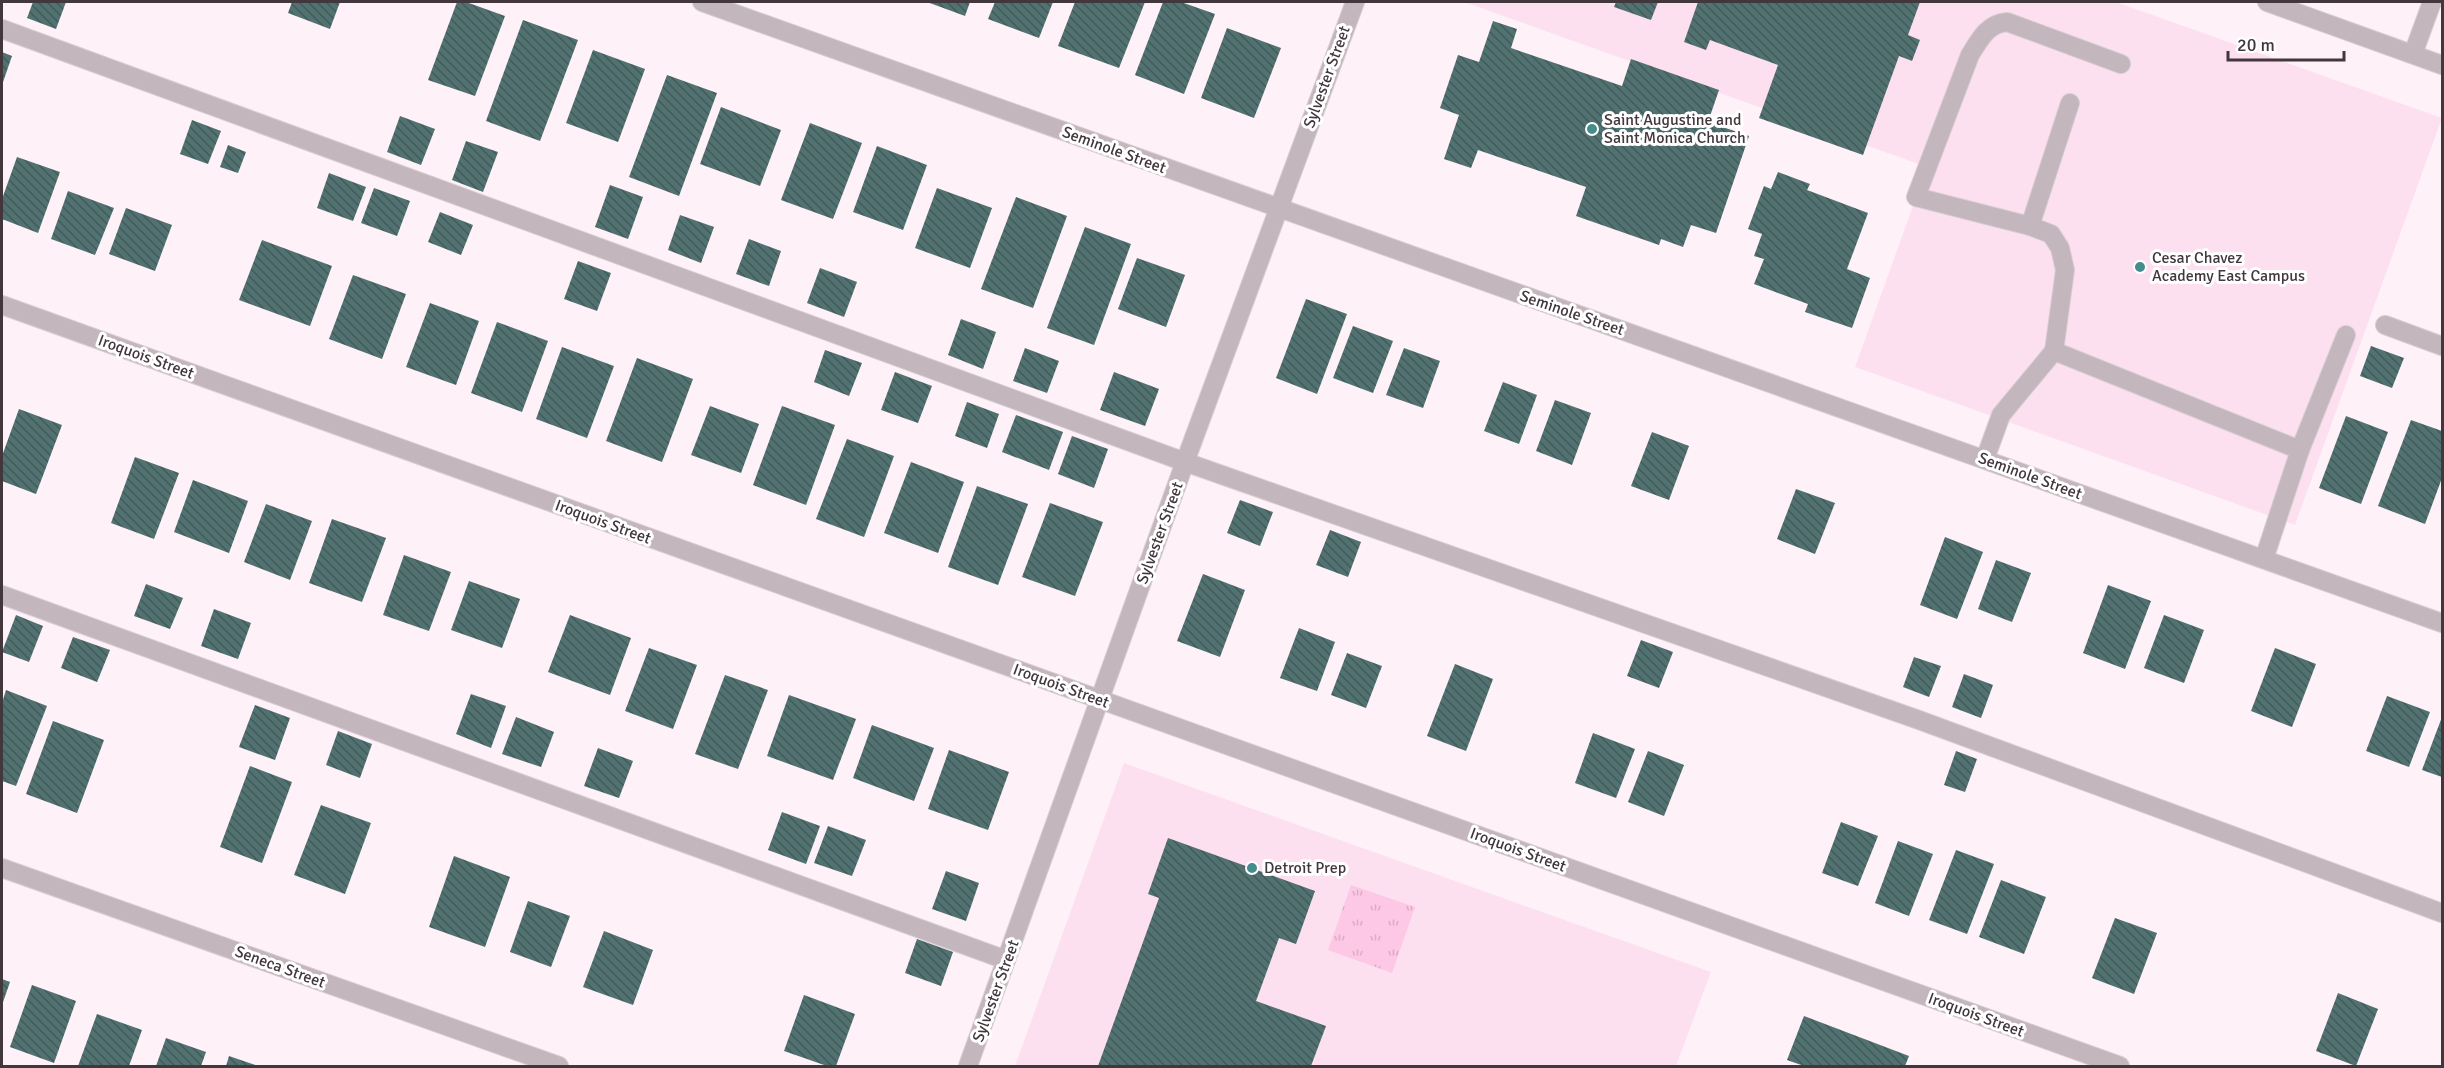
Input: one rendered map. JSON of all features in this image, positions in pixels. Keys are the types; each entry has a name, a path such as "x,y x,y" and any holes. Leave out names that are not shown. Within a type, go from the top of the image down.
{"street":[{"name":"Seminole Street","path":"702,2 2442,623"},
{"name":"Sylvester Street","path":"968,1066 1185,462 1355,2"},
{"path":"2267,2 2442,64"},
{"path":"2413,54 2432,2"},
{"path":"1984,459 2001,415 2054,351 2065,270 2060,248 2051,234 2030,226 1916,197 1970,55 1981,36 1995,23 2007,22 2121,64"},
{"path":"2,28 1185,462 1919,720 2442,913"},
{"path":"2030,226 2070,104"},
{"name":"Iroquois Street","path":"2,305 2120,1066"},
{"path":"2385,325 2442,346"},
{"path":"2264,559 2300,450 2346,335"},
{"path":"2054,351 2300,450"},
{"path":"2,594 1006,960"},
{"name":"Seneca Street","path":"2,868 559,1066"}],"shaded area":[{"name":"Cesar Chavez Academy East Campus","path":"1464,2 2116,2 2442,118 2295,525 1855,367 1927,167"},
{"name":"Detroit Prep","path":"1124,763 1711,972 1676,1066 1015,1066"}],"green space":[{"path":"1351,885 1415,907 1392,973 1328,950"}],"building":[{"path":"33,2 66,2 56,29 27,18"},
{"path":"292,2 340,2 330,29 288,13"},
{"path":"457,2 466,2 505,16 475,96 428,80"},
{"path":"927,2 970,2 965,16"},
{"path":"995,2 1053,2 1039,38 988,19"},
{"path":"1075,2 1145,2 1119,68 1058,46"},
{"path":"1163,2 1181,2 1215,14 1184,94 1135,75"},
{"path":"1616,2 1658,2 1651,20 1614,7"},
{"path":"1698,2 1920,2 1908,35 1920,40 1912,61 1899,56 1863,155 1759,118 1778,65 1710,40 1706,50 1684,42"},
{"path":"523,20 578,40 540,141 486,121"},
{"name":"Saint Augustine and Saint Monica Church","path":"1493,21 1517,29 1511,48 1622,86 1631,59 1719,90 1708,122 1749,136 1716,233 1691,225 1683,247 1661,239 1659,245 1576,216 1586,187 1478,150 1471,168 1444,159 1459,115 1440,108 1458,55 1479,62"},
{"path":"1227,28 1281,48 1254,118 1201,98"},
{"path":"593,50 645,69 618,142 566,123"},
{"path":"2,52 12,56 2,85"},
{"path":"667,75 717,93 679,196 629,177"},
{"path":"721,107 781,130 760,186 700,164"},
{"path":"400,116 435,129 421,165 387,152"},
{"path":"192,120 221,131 208,164 180,154"},
{"path":"810,123 862,143 833,219 781,200"},
{"path":"466,141 498,152 483,192 452,180"},
{"path":"228,145 246,152 238,173 220,167"},
{"path":"877,146 927,165 903,230 853,212"},
{"path":"17,157 60,172 38,233 2,219 2,199"},
{"path":"1778,172 1810,184 1807,190 1868,213 1847,269 1870,278 1852,328 1805,312 1808,304 1754,284 1764,259 1754,256 1762,234 1748,229 1764,186 1771,189"},
{"path":"329,173 366,187 353,221 317,208"},
{"path":"610,185 643,197 628,239 595,227"},
{"path":"374,188 410,201 397,236 361,223"},
{"path":"937,188 992,208 970,268 915,248"},
{"path":"68,191 114,208 95,255 51,239"},
{"path":"1016,197 1067,216 1033,308 981,289"},
{"path":"126,208 172,225 155,271 109,254"},
{"path":"440,212 473,225 461,255 428,242"},
{"path":"680,215 714,227 701,263 668,250"},
{"path":"1085,227 1131,244 1094,345 1047,328"},
{"path":"749,239 781,251 769,286 736,274"},
{"path":"262,240 332,266 310,326 239,300"},
{"path":"1137,258 1185,275 1166,327 1118,309"},
{"path":"578,261 611,273 597,311 564,299"},
{"path":"820,268 857,282 844,317 807,303"},
{"path":"353,275 406,294 382,359 329,339"},
{"path":"1306,299 1347,314 1317,394 1276,378"},
{"path":"430,303 479,321 456,385 406,367"},
{"path":"961,319 996,332 983,369 948,355"},
{"path":"497,322 548,341 522,412 471,393"},
{"path":"1353,326 1393,341 1373,393 1333,378"},
{"path":"2371,346 2404,358 2392,388 2360,376"},
{"path":"562,347 614,366 587,438 536,419"},
{"path":"1025,348 1059,361 1047,393 1013,381"},
{"path":"1404,348 1440,361 1423,408 1386,395"},
{"path":"825,350 862,363 849,396 814,382"},
{"path":"637,358 693,379 662,462 606,441"},
{"path":"895,372 932,386 918,423 881,410"},
{"path":"1114,372 1159,389 1145,426 1100,410"},
{"path":"1503,382 1537,395 1519,444 1484,431"},
{"path":"1555,400 1591,413 1572,465 1536,451"},
{"path":"967,402 999,414 987,448 955,436"},
{"path":"710,406 759,424 741,473 691,455"},
{"path":"782,406 835,425 806,505 753,485"},
{"path":"19,409 62,425 36,494 2,481 2,456"},
{"path":"1016,415 1063,432 1049,470 1002,452"},
{"path":"2346,416 2388,432 2361,504 2319,488"},
{"path":"2411,420 2442,431 2442,478 2425,524 2378,506"},
{"path":"1652,432 1689,446 1669,500 1631,486"},
{"path":"1072,436 1108,449 1094,488 1058,474"},
{"path":"847,439 894,456 864,537 816,519"},
{"path":"135,457 179,473 154,539 111,523"},
{"path":"911,462 964,482 938,553 884,533"},
{"path":"193,480 248,501 229,553 174,532"},
{"path":"977,486 1028,504 998,585 948,567"},
{"path":"1796,489 1835,503 1815,554 1777,539"},
{"path":"1240,500 1273,512 1260,546 1227,533"},
{"path":"1050,503 1103,522 1075,596 1022,577"},
{"path":"266,504 312,521 290,580 244,562"},
{"path":"332,519 386,538 362,602 309,583"},
{"path":"1330,530 1361,542 1348,577 1316,565"},
{"path":"1945,537 1983,552 1957,619 1920,605"},
{"path":"404,555 451,572 429,631 383,615"},
{"path":"1996,560 2031,573 2012,622 1978,609"},
{"path":"1203,574 1245,590 1220,657 1177,641"},
{"path":"469,581 520,599 502,648 451,630"},
{"path":"146,584 183,598 170,629 134,616"},
{"path":"2108,585 2151,601 2125,669 2083,653"},
{"path":"214,609 251,623 238,659 201,646"},
{"path":"16,615 43,626 29,662 2,652"},
{"path":"570,615 631,638 610,695 548,672"},
{"path":"2164,615 2204,630 2184,683 2144,668"},
{"path":"1299,628 1335,642 1317,691 1280,678"},
{"path":"73,637 110,650 97,682 61,668"},
{"path":"1641,640 1673,652 1659,688 1627,676"},
{"path":"649,648 697,665 673,729 625,711"},
{"path":"2275,648 2316,664 2292,727 2251,711"},
{"path":"1347,653 1382,666 1366,708 1331,695"},
{"path":"1914,657 1941,666 1929,697 1903,687"},
{"path":"1455,664 1493,679 1466,751 1427,736"},
{"path":"1964,674 1993,685 1981,718 1952,707"},
{"path":"725,675 768,690 738,769 695,754"},
{"path":"6,690 47,706 16,786 2,781 2,703"},
{"path":"471,694 506,706 491,748 456,734"},
{"path":"789,695 856,719 833,780 767,756"},
{"path":"2387,696 2430,712 2409,767 2366,751"},
{"path":"255,705 290,718 275,760 239,747"},
{"path":"516,717 554,732 541,767 502,754"},
{"path":"2442,717 2442,777 2422,770"},
{"path":"53,721 104,740 77,813 26,794"},
{"path":"872,725 934,748 914,801 853,778"},
{"path":"338,731 372,744 360,778 326,765"},
{"path":"1593,733 1635,749 1616,798 1575,783"},
{"path":"598,748 633,761 619,798 584,786"},
{"path":"949,750 1009,772 988,830 928,809"},
{"path":"1648,751 1684,765 1664,816 1628,802"},
{"path":"1956,751 1977,759 1965,792 1944,785"},
{"path":"250,766 292,782 262,863 220,847"},
{"path":"321,805 371,823 345,894 294,875"},
{"path":"782,812 820,826 806,864 768,850"},
{"path":"1841,822 1878,836 1858,886 1822,873"},
{"path":"828,826 866,840 852,876 814,863"},
{"path":"1168,838 1315,891 1296,944 1279,938 1256,1001 1326,1026 1311,1066 1098,1066 1159,898 1148,894"},
{"path":"1898,841 1933,854 1909,916 1875,903"},
{"path":"1956,850 1994,864 1967,934 1929,920"},
{"path":"454,856 510,877 485,947 429,927"},
{"path":"946,871 979,883 966,921 932,909"},
{"path":"2001,880 2046,897 2024,954 1979,937"},
{"path":"528,901 570,916 551,967 510,952"},
{"path":"2115,918 2157,933 2134,994 2092,978"},
{"path":"604,931 653,950 633,1005 583,987"},
{"path":"917,939 953,952 941,986 905,973"},
{"path":"2,979 10,982 2,1005"},
{"path":"32,985 76,1001 54,1063 10,1047"},
{"path":"2338,993 2378,1009 2356,1066 2316,1051"},
{"path":"804,995 855,1014 836,1066 827,1066 784,1051"},
{"path":"97,1014 142,1030 129,1066 78,1066"},
{"path":"1804,1016 1909,1056 1905,1066 1804,1066 1787,1060"},
{"path":"166,1038 206,1052 201,1066 156,1066"},
{"path":"229,1056 258,1066 226,1066"}],"place":[{"name":"Saint Augustine and Saint Monica Church","path":"1592,129"},
{"name":"Cesar Chavez Academy East Campus","path":"2140,267"},
{"name":"Detroit Prep","path":"1252,868"}]}
